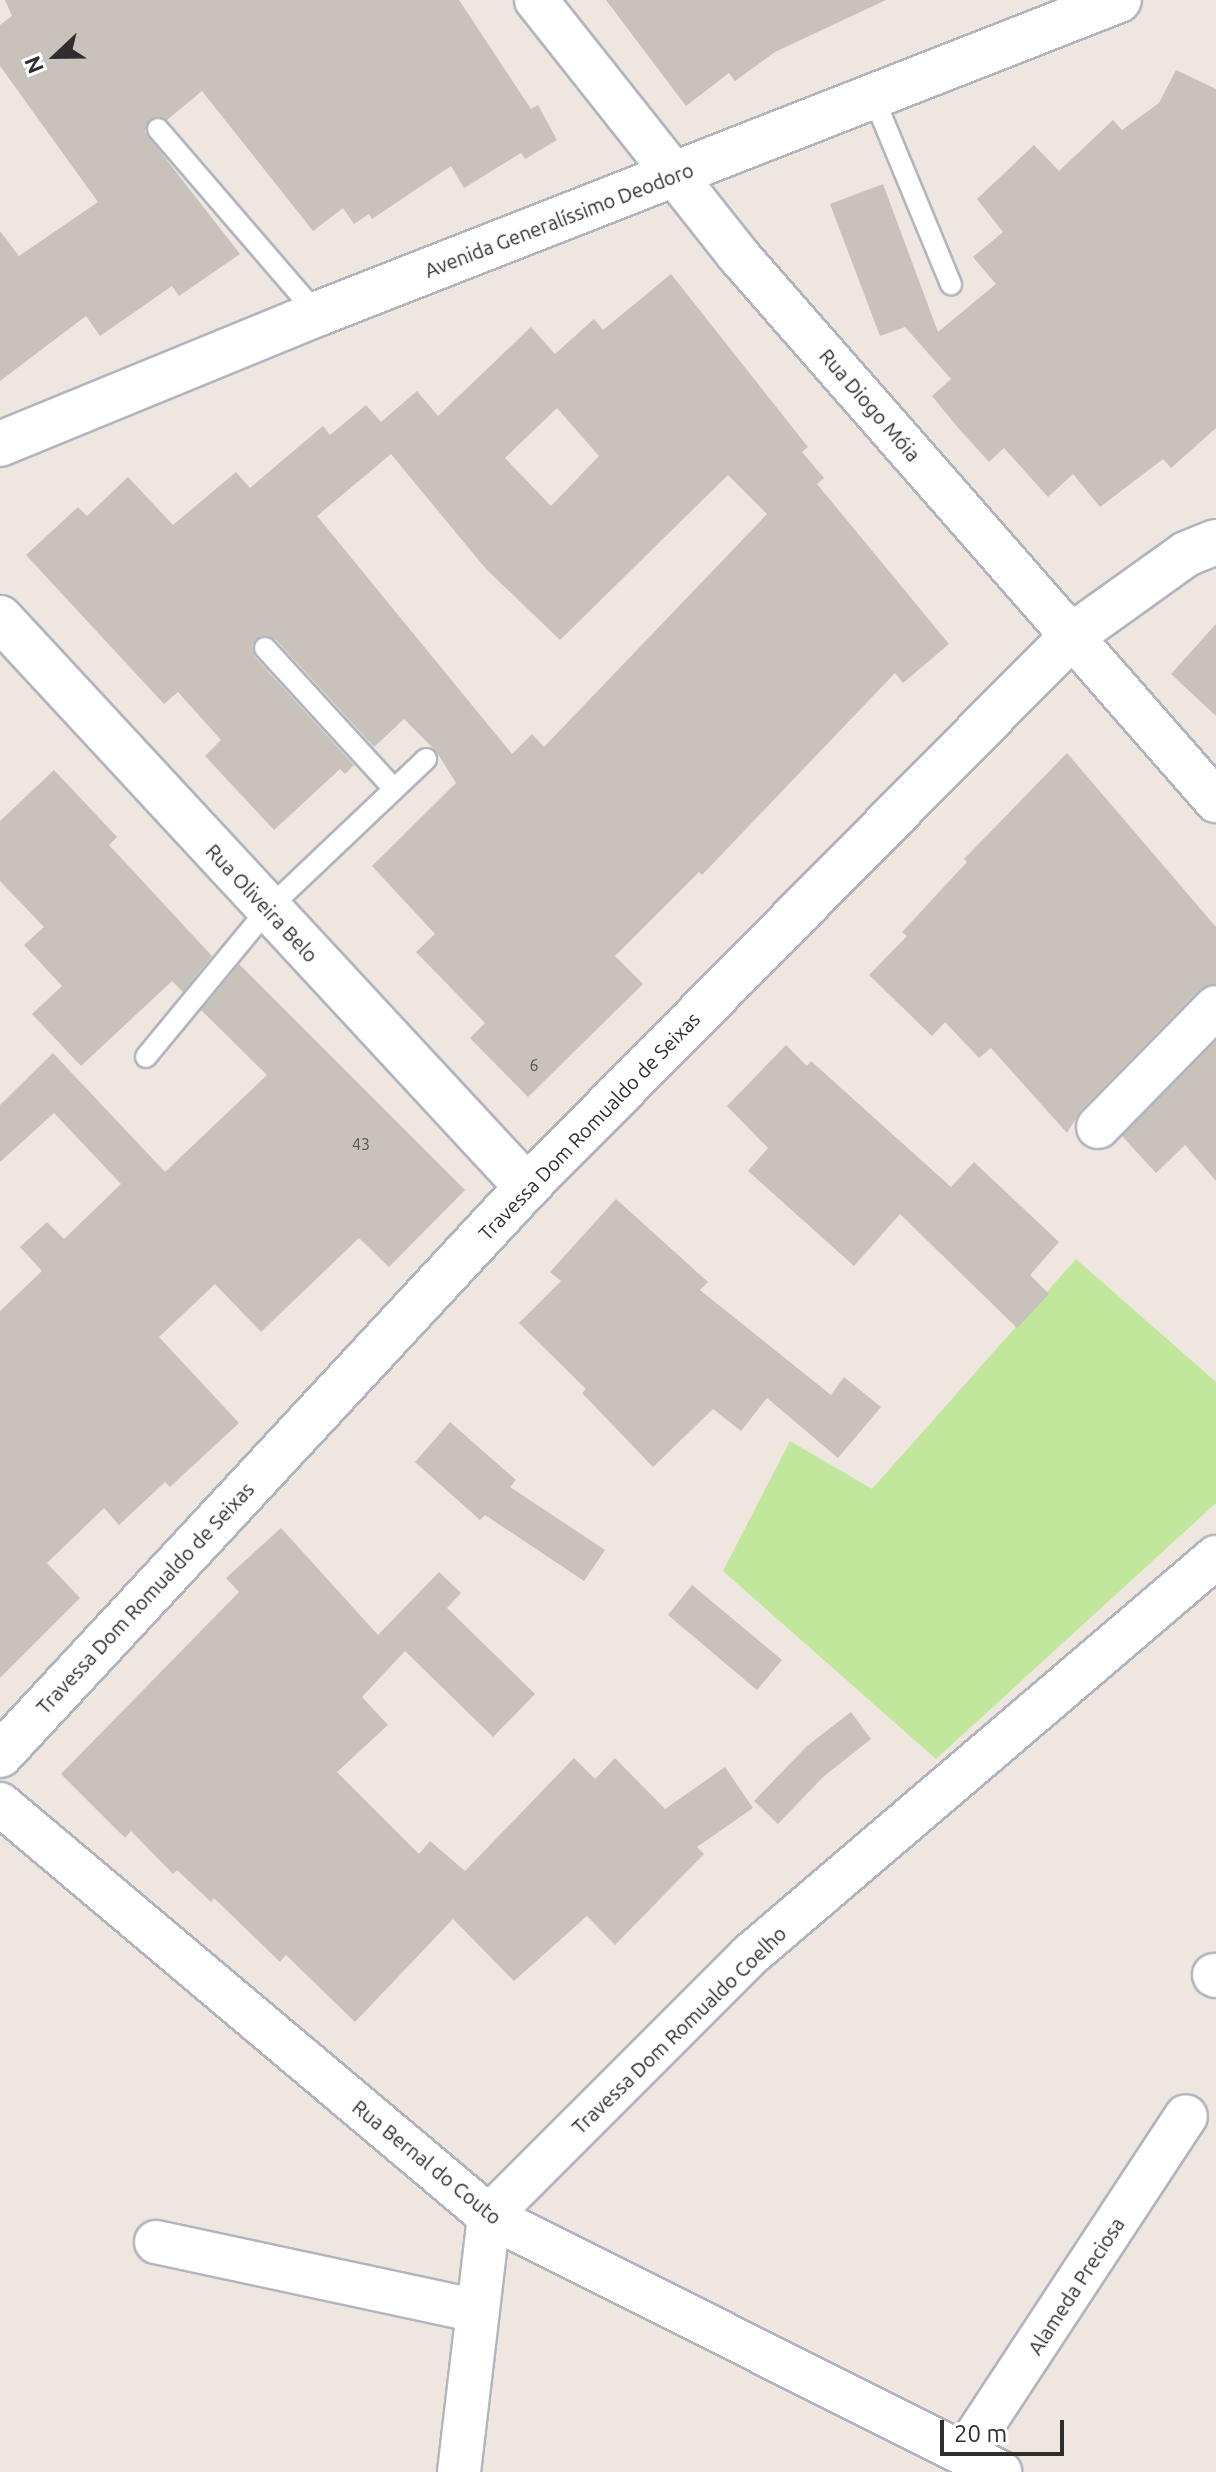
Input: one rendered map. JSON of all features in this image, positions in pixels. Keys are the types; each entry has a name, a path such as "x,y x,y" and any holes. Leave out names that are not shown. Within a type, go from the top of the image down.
{"street":[{"name":"Rua Diogo Móia","path":"536,0 677,174 738,255 1216,801"},
{"name":"Avenida Generalíssimo Deodoro","path":"0,444 317,314 1119,0"},
{"name":"Travessa Dom Romualdo de Seixas","path":"0,1755 527,1187 1073,635 1186,554 1216,542"},
{"name":"Rua Oliveira Belo","path":"0,618 527,1187"},
{"path":"1098,1127 1216,1007"},
{"name":"Travessa Dom Romualdo Coelho","path":"489,2216 750,1955 1216,1557"},
{"name":"Rua Bernal do Couto","path":"0,1804 489,2216 982,2463"},
{"name":"Alameda Preciosa","path":"982,2463 1186,2116"},
{"path":"459,2472 489,2216"},
{"path":"156,2242 478,2311"}],"lane":[{"path":"873,96 951,284"},
{"path":"158,129 317,314"},
{"path":"265,648 394,789"},
{"path":"146,1057 268,909 426,759"}],"green space":[{"path":"1076,1259 1216,1382 1216,1503 936,1759 723,1571 790,1441 872,1489"}],"building":[{"path":"5,0 459,0 531,109 538,105 557,140 525,159 521,153 464,188 451,166 372,219 369,214 354,224 343,208 313,231 202,91 167,120 150,119 145,132 240,254 179,296 172,286 100,336 86,316 0,381 0,231 19,256 98,202 0,66 0,25 12,16"},
{"path":"606,0 886,0 775,52 735,81 729,73 686,106"},
{"path":"1176,70 1216,89 1216,428 1171,468 1163,459 1100,507 1073,474 1048,497 1004,448 989,462 960,430 932,396 951,379 905,327 880,336 830,204 883,184 938,332 996,284 973,257 1003,232 977,199 1034,145 1059,171 1113,120 1122,130 1159,103"},
{"path":"671,274 808,447 802,452 824,478 817,484 949,644 903,683 895,673 702,875 699,872 615,956 643,984 528,1097 470,1038 485,1023 416,952 435,934 372,866 456,783 436,751 404,719 374,747 275,639 261,636 252,645 255,657 354,765 345,774 340,769 274,830 205,756 221,740 178,692 164,704 26,555 78,507 87,516 128,477 173,525 236,472 250,488 323,426 330,435 366,405 381,422 417,391 438,416 531,327 555,354 594,319 603,330","holes":["557,408 599,456 551,506 505,458","391,454 486,569 560,640 728,475 767,514 544,747 532,734 512,754 317,516"]},
{"path":"1216,624 1216,716 1171,674"},
{"path":"1067,753 1216,927 1216,984 1199,990 1081,1110 1067,1133 991,1048 979,1058 945,1022 932,1036 869,975 907,936 902,932 967,862 964,859"},
{"path":"54,770 117,837 109,845 212,956 183,992 172,981 81,1066 32,1014 62,986 24,945 44,927 0,881 0,821"},
{"path":"239,964 465,1190 389,1267 359,1238 261,1332 215,1284 159,1337 239,1423 170,1487 165,1482 119,1525 104,1508 47,1563 80,1598 0,1678 0,1311 42,1271 20,1247 47,1222 64,1239 121,1184 54,1113 0,1162 0,1105 53,1053 165,1172 267,1075 201,1010"},
{"path":"1216,1041 1216,1181 1185,1145 1156,1173 1122,1136"},
{"path":"786,1045 807,1066 811,1061 951,1187 974,1162 1059,1242 1030,1275 1049,1294 1017,1328 900,1214 854,1266 748,1171 768,1148 727,1106"},
{"path":"616,1199 708,1282 700,1290 831,1395 844,1377 881,1407 838,1458 767,1398 741,1431 713,1409 653,1467 582,1393 586,1389 519,1323 561,1281 550,1272"},
{"path":"450,1422 516,1480 510,1487 605,1550 584,1581 485,1515 480,1520 415,1462"},
{"path":"281,1528 378,1635 439,1572 461,1593 447,1608 535,1694 493,1737 405,1651 362,1697 388,1725 337,1772 419,1854 430,1841 465,1871 574,1758 595,1779 615,1758 665,1809 725,1767 753,1808 697,1847 704,1854 615,1945 587,1916 514,1981 453,1919 355,2022 286,1955 280,1962 214,1898 211,1902 177,1870 173,1874 131,1831 125,1838 61,1774 239,1592 226,1578"},
{"path":"692,1585 782,1660 757,1690 668,1615"},
{"path":"851,1712 871,1739 823,1777 778,1824 754,1801 807,1746"}]}
